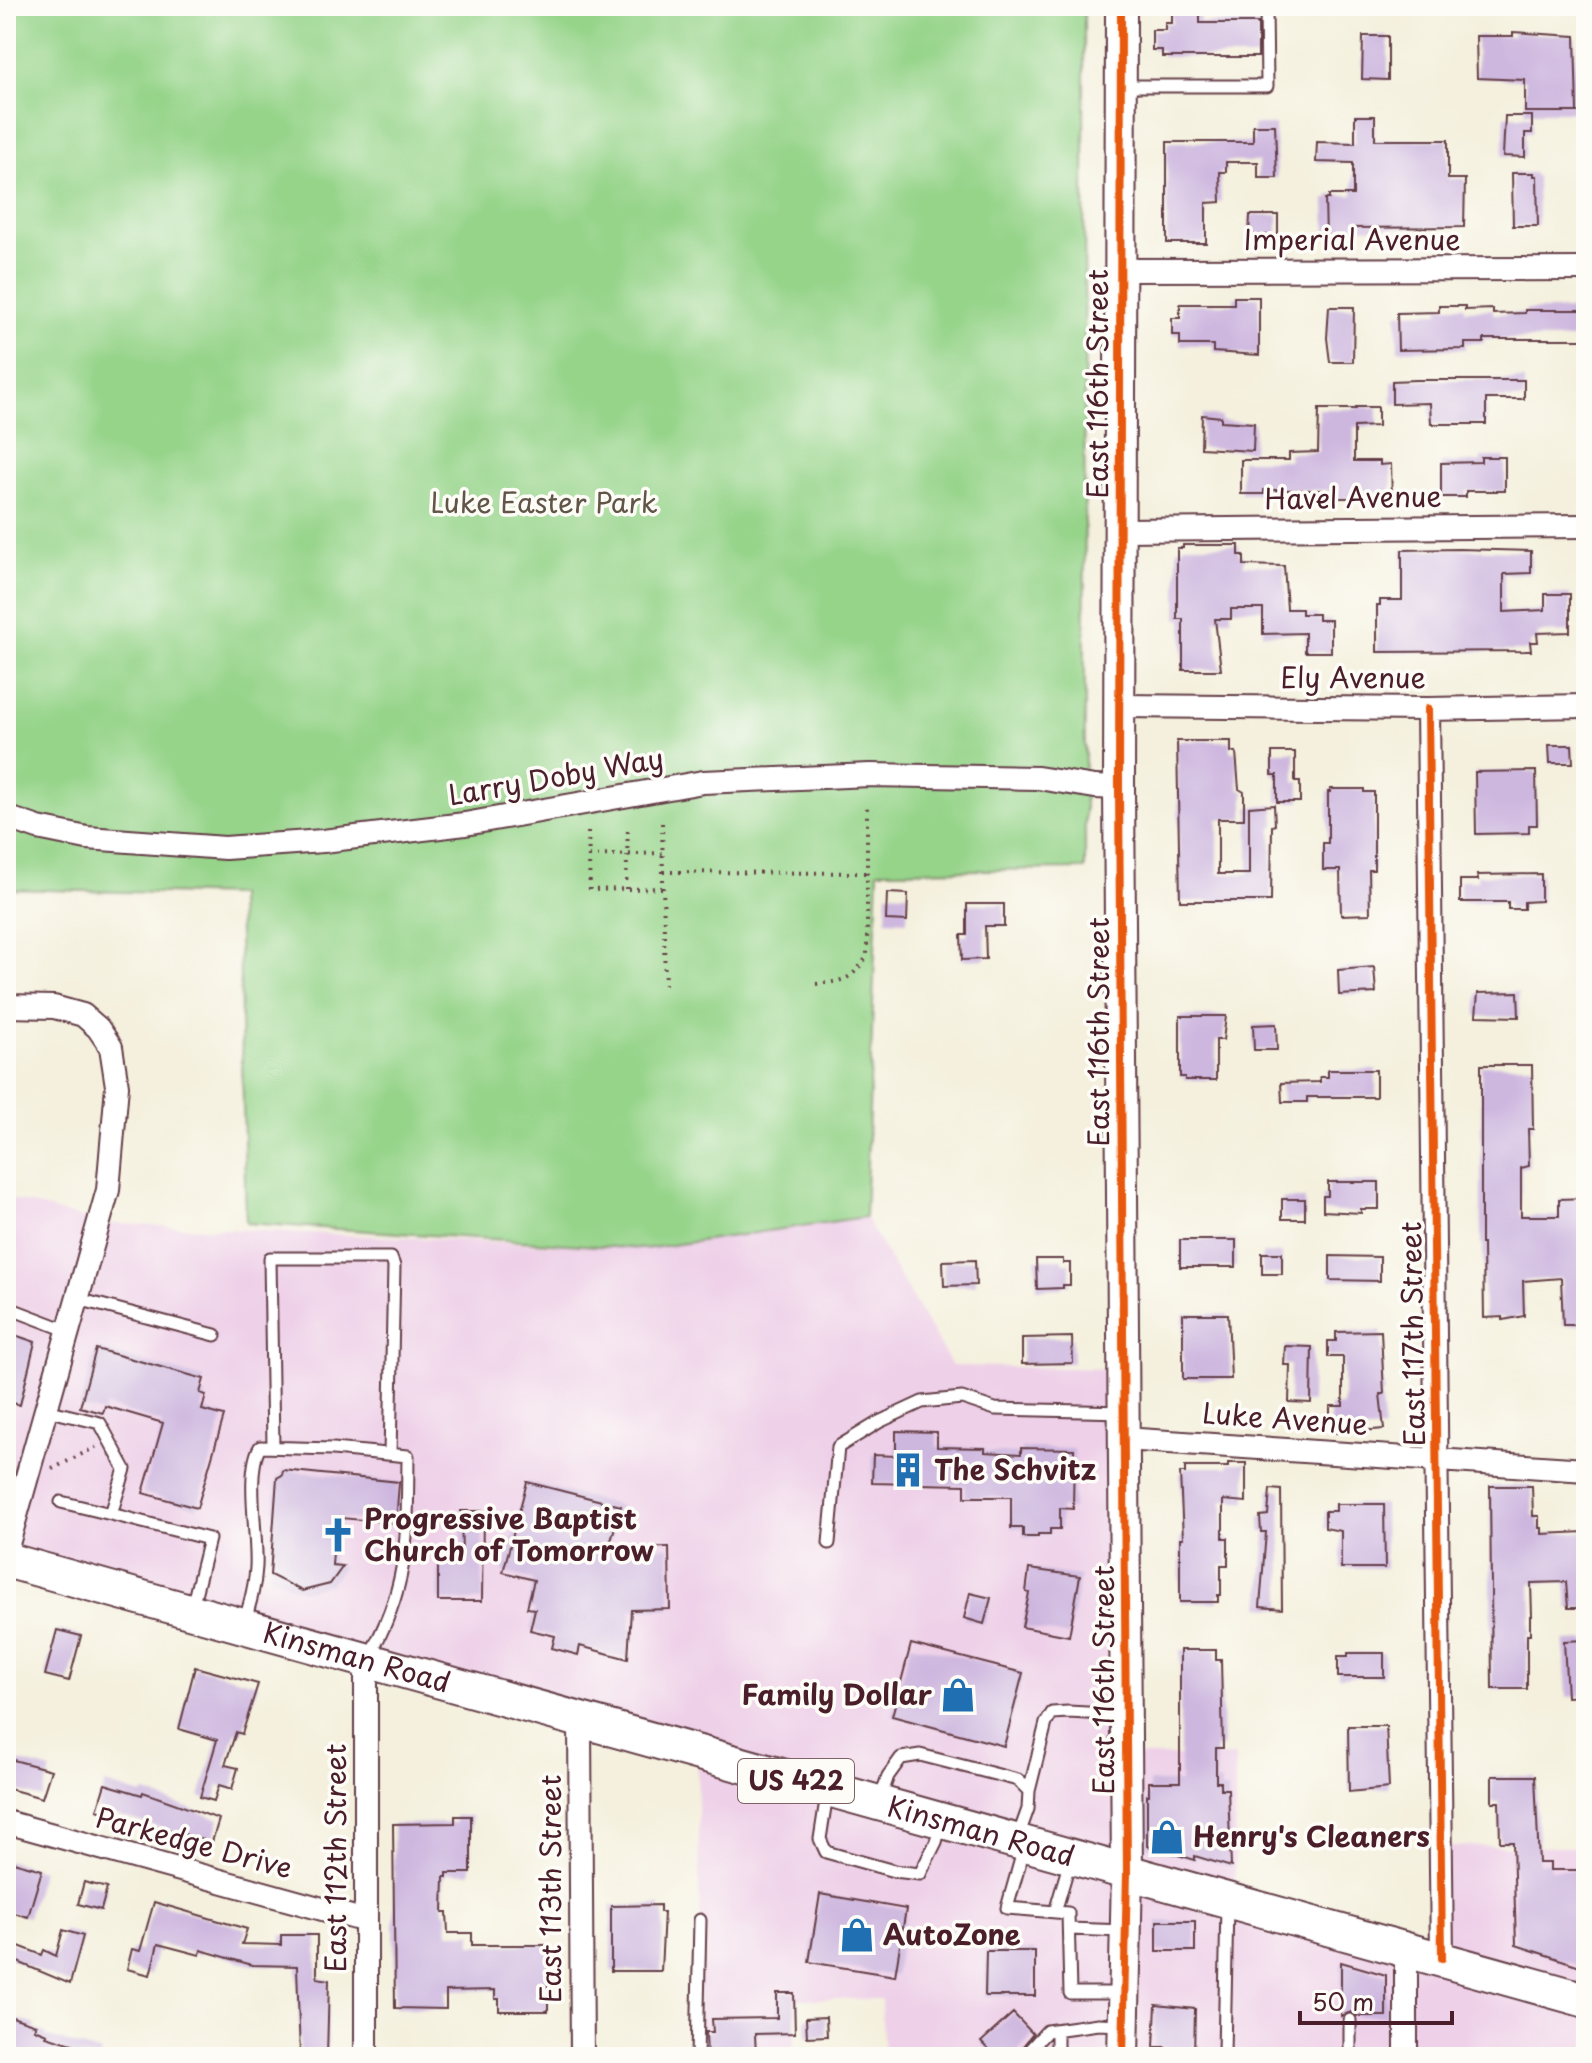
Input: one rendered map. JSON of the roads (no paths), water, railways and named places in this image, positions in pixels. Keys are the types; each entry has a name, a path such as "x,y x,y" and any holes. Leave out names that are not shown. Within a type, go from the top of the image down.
{"main road":[{"name":"East 116th Street","path":"1121,6 1119,788 1127,1872 1123,2057"},
{"name":"Kinsman Road","path":"6,1560 1586,2000"}],"street":[{"name":"Imperial Avenue","path":"1119,270 1586,269"},
{"name":"Havel Avenue","path":"1121,530 1586,526"},
{"name":"Ely Avenue","path":"1119,706 1428,709 1586,706"},
{"name":"East 117th Street","path":"1428,709 1442,1958"},
{"name":"Larry Doby Way","path":"6,817 38,828 87,838 225,848 323,841 465,824 703,782 870,775 1038,778 1119,788"},
{"path":"6,1006 54,1007 83,1015 98,1028 111,1047 117,1086 108,1190 6,1551"},
{"name":"Luke Avenue","path":"1124,1426 1586,1470"},
{"name":"East 112th Street","path":"366,1660 366,2057"},
{"name":"East 113th Street","path":"580,1722 582,2057"},
{"name":"Parkedge Drive","path":"6,1822 366,1921"},
{"path":"1406,1948 1406,2057"}],"lane":[{"path":"1120,86 1267,86 1266,6"},
{"path":"273,1447 270,1258 391,1258 394,1266 390,1454"},
{"path":"6,1307 215,1335"},
{"name":"Luke Avenue","path":"829,1543 838,1447 879,1422 922,1402 962,1398 995,1409 1124,1426"},
{"path":"46,1410 100,1423 125,1469 111,1514"},
{"path":"243,1626 254,1594 257,1564 253,1471 256,1452 260,1447 408,1456 408,1519 403,1573 385,1628 366,1660"},
{"path":"61,1502 209,1539 191,1611"},
{"path":"1124,1993 1070,1993 1068,1913 1007,1908 1029,1791 1046,1723 1052,1713 1126,1715"},
{"path":"878,1804 888,1776 901,1758 920,1755 1018,1780 1029,1791"},
{"path":"828,1790 820,1839 826,1852 894,1871 920,1874 936,1842 941,1821"},
{"path":"1055,1912 1071,1856"},
{"path":"1224,2054 1227,1899"},
{"path":"697,2057 700,1920"},
{"path":"1069,1929 1126,1931"},
{"path":"1350,2020 1350,2057"},
{"path":"1023,2057 1047,2031 1098,2024 1124,2025"},
{"path":"1057,2030 1057,2049"}],"place":[{"name":"The Schvitz","path":"908,1470"},
{"name":"Progressive Baptist Church of Tomorrow","path":"338,1535"},
{"name":"Family Dollar","path":"958,1695"},
{"name":"Henry's Cleaners","path":"1167,1837"},
{"name":"AutoZone","path":"857,1935"}],"park label":[{"name":"Luke Easter Park","path":"544,503"}]}
